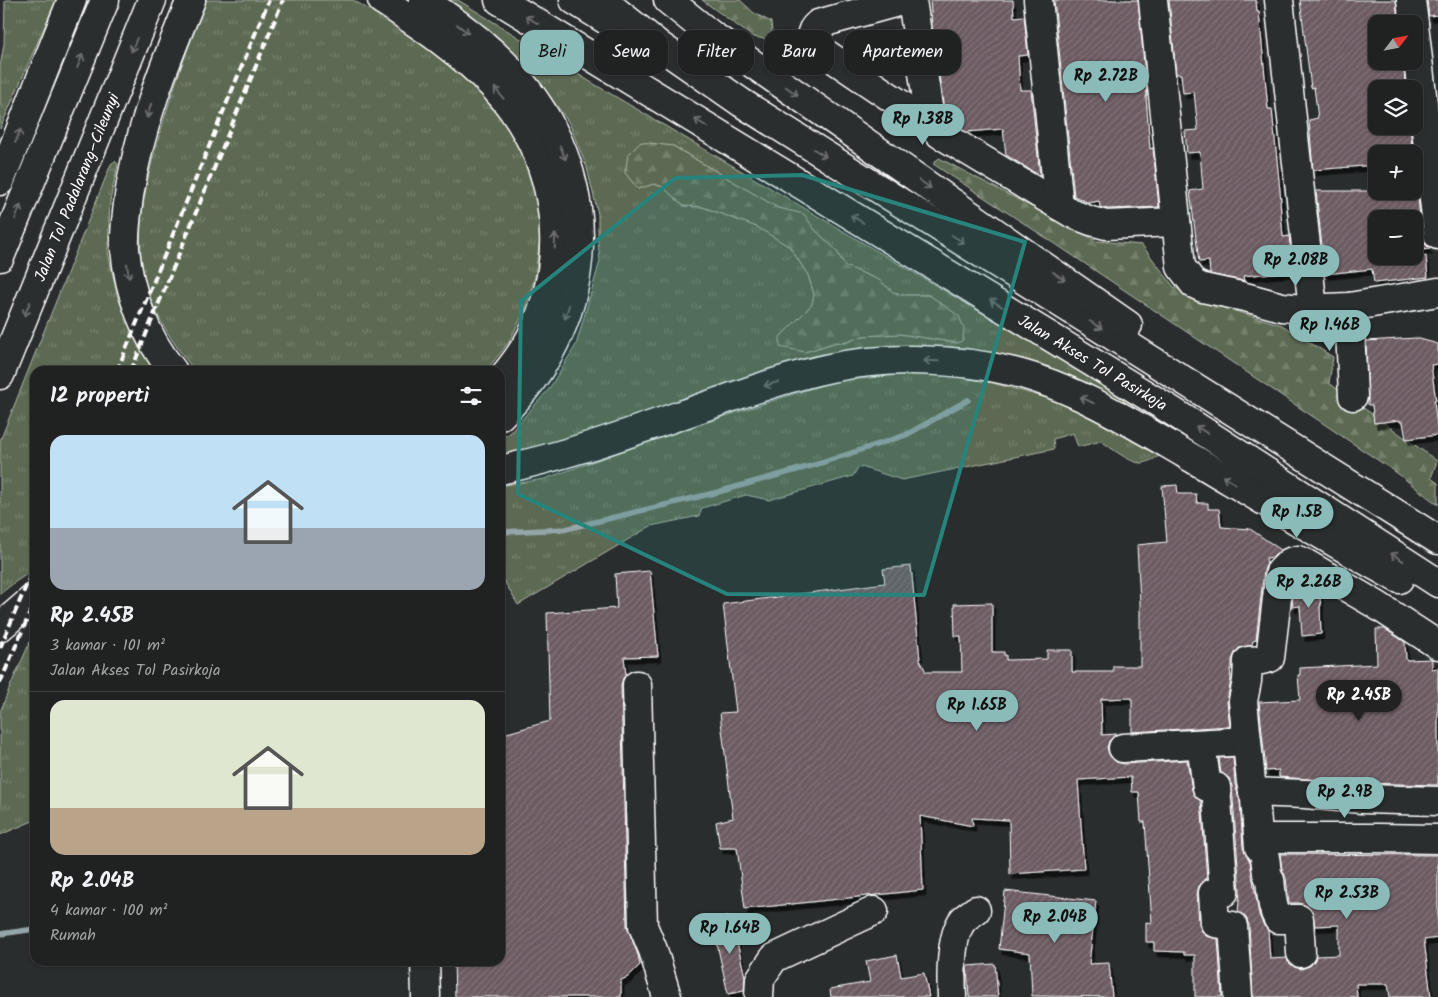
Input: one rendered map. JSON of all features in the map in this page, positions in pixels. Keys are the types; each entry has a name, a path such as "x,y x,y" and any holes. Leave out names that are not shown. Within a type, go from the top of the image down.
{"main road":[{"path":"0,181 72,0"},
{"path":"0,257 105,0"},
{"name":"Jalan Tol Padalarang–Cileunyi","path":"0,374 152,0"},
{"path":"170,366 150,337 137,307 129,276 125,248 126,220 137,152 150,108 191,0"},
{"path":"382,0 442,42 469,63 493,86 516,113 530,138 544,171 552,202 555,238 553,270 545,304 533,333 518,358 505,375"},
{"path":"423,0 486,47 509,68 528,91 557,139 568,167 577,200 578,265 564,325 552,350 539,370 522,393 505,411"},
{"name":"Jalan Akses Tol Pasirkoja","path":"500,0 1164,406 1438,584"},
{"path":"574,0 764,118"},
{"path":"602,0 675,57 764,118"},
{"path":"668,0 710,34 1429,534"},
{"path":"905,0 818,24 813,32 812,40 819,49 933,126 940,134 1073,214 1106,225 1176,222"},
{"path":"912,0 928,113 933,126"},
{"path":"1038,0 1059,206"},
{"path":"1153,0 1181,267 1194,284 1216,292 1252,299 1282,308 1302,309 1349,307 1438,292"},
{"path":"1279,0 1313,309"},
{"path":"1411,0 1413,15"},
{"path":"1419,70 1438,235"},
{"name":"Jalan Akses Tol Pasirkoja","path":"764,118 1429,534"},
{"path":"1349,307 1353,396"},
{"path":"505,469 575,451 769,384 832,367 902,361 984,366 1016,372 1049,384 1110,412 1438,600"},
{"path":"1301,953 1299,919 1278,919 1274,913 1266,858 1259,842 1243,701 1248,661 1270,658 1280,572 1290,562 1298,560 1375,604 1438,645"},
{"path":"0,626 30,601"},
{"path":"637,685 643,926 653,950 666,997"},
{"path":"1123,748 1247,741"},
{"path":"1200,744 1207,787 1216,786 1224,892 1213,893 1215,923 1233,926 1238,997"},
{"path":"1253,792 1305,794 1362,800 1438,801"},
{"path":"1220,848 1259,842 1378,838 1438,839"},
{"path":"952,997 951,970 956,936 963,921 976,910"},
{"path":"759,997 760,979 774,958 874,911"},
{"path":"425,966 426,997"}],"highlighted area":[{"path":"802,175 1025,242 924,595 727,594 518,494 521,301 675,178"}],"green space":[{"path":"5,0 56,0 0,129 0,67 4,44"},
{"path":"206,0 353,0 393,24 439,56 474,86 505,123 524,159 536,197 540,237 535,277 525,310 509,342 490,366 191,366 174,343 151,301 145,283 140,236 144,201 155,150 187,50"},
{"path":"449,0 458,0 520,38 520,61 496,37 450,3"},
{"path":"702,0 740,0 754,13 771,22 772,30 764,30 764,39 754,37 754,30 743,30"},
{"path":"534,75 579,75 1043,349 1133,405 1129,408 1087,383 1038,365 912,347 838,352 754,377 577,436 505,457 505,436 510,433 549,389 576,345 600,261 598,214 587,168 569,123","holes":["673,146 778,208 804,215 814,229 836,250 845,266 879,280 893,292 902,295 929,295 958,343 900,334 862,336 845,343 836,342 805,352 780,337 812,304 814,294 808,275 790,247 757,227 703,207 684,206 663,187 654,184"]},
{"path":"641,142 673,146 778,208 804,214 814,229 836,250 845,266 879,280 893,292 902,295 929,295 959,316 964,329 963,340 958,343 900,334 862,336 845,343 836,342 805,352 780,347 780,337 812,304 814,294 808,275 790,247 757,227 703,207 684,206 663,187 654,184 638,189 625,173 628,155"},
{"path":"939,158 1097,241 1142,245 1174,287 1208,303 1282,325 1333,357 1329,383 1437,461 1431,478 1438,483 1438,505 1397,473 933,164"},
{"path":"115,161 118,164 110,201 108,252 117,295 130,327 155,366 30,366 111,164"},
{"path":"30,366 30,572 0,594 0,441"},
{"path":"917,373 978,379 1054,400 1119,431 1159,456 1148,462 1140,463 1125,457 1101,441 1078,447 1073,433 1053,439 1054,449 902,480 861,467 857,469 853,476 769,500 746,495 702,508 699,516 651,526 518,605 505,583 505,485 544,479 676,432 831,382"},
{"path":"30,642 30,822 0,835 0,712"}],"building":[{"path":"930,0 1013,0 1014,17 1024,16 1028,55 1018,56 1020,90 1031,90 1040,176 1006,155 1003,129 966,132 947,118 939,75 961,75 961,30 933,30"},
{"path":"1054,0 1138,0 1150,149 1153,148 1159,207 1108,209 1100,207 1099,201 1089,203 1074,196"},
{"path":"1169,0 1256,0 1257,12 1259,12 1268,109 1272,109 1283,237 1289,236 1293,271 1243,276 1244,281 1210,274 1209,261 1199,262 1190,191 1203,189 1200,152 1187,153 1185,131 1198,130 1194,92 1183,93 1181,74 1176,74"},
{"path":"1300,0 1396,0 1398,15 1368,15 1368,70 1404,70 1405,80 1368,80 1368,135 1411,135 1412,145 1368,145 1368,166 1313,170 1309,120 1318,118 1314,87 1311,88"},
{"path":"1427,0 1438,0 1438,15 1429,16"},
{"path":"1316,191 1368,191 1368,200 1418,200 1419,210 1368,210 1368,265 1423,265 1423,256 1426,256 1428,277 1374,283 1372,269 1325,274"},
{"path":"1423,236 1425,244 1430,249 1423,250"},
{"path":"1416,338 1438,344 1438,364 1431,365 1438,435 1406,439 1403,422 1400,422 1400,420 1374,423 1372,405 1368,405 1366,341"},
{"path":"1177,485 1178,494 1196,494 1197,503 1208,503 1208,509 1219,509 1221,527 1250,529 1281,550 1273,557 1266,558 1267,564 1264,570 1256,640 1253,641 1252,645 1239,648 1232,660 1227,702 1230,726 1132,732 1132,698 1101,699 1102,735 1117,734 1109,741 1107,748 1110,756 1116,762 1124,764 1187,760 1192,790 1201,801 1207,879 1199,886 1197,894 1199,924 1206,936 1218,939 1222,997 1195,997 1195,955 1184,955 1184,952 1154,951 1154,942 1146,942 1146,922 1152,923 1145,822 1141,822 1139,792 1132,792 1131,777 1078,780 1084,869 1010,874 1009,820 972,818 973,826 920,816 923,890 745,909 737,848 720,848 716,822 733,818 720,713 736,712 723,604 885,583 883,569 911,566 920,660 926,672 962,672 961,636 955,636 954,604 992,603 992,652 1004,652 1006,660 1047,659 1047,650 1072,650 1072,672 1113,672 1113,666 1140,666 1140,602 1137,545 1167,542 1162,486"},
{"path":"650,571 658,656 624,657 626,675 621,685 627,926 640,965 628,977 621,980 621,997 455,997 454,966 505,966 505,734 550,721 547,613 617,608 615,574"},
{"path":"1314,586 1319,589 1321,634 1302,636 1300,606 1292,607 1294,587"},
{"path":"1376,629 1385,629 1405,642 1406,660 1432,659 1432,669 1438,668 1438,785 1363,783 1279,777 1279,770 1266,771 1259,702 1300,700 1298,675 1300,675 1300,668 1377,664"},
{"path":"1233,757 1235,784 1240,801 1243,848 1250,862 1259,915 1268,930 1270,959 1287,958 1288,962 1294,967 1301,969 1310,966 1316,956 1339,955 1339,925 1315,926 1312,911 1307,906 1299,903 1289,903 1286,878 1282,869 1280,854 1437,855 1438,938 1424,940 1431,997 1390,997 1388,984 1356,984 1357,997 1253,997 1249,925 1246,918 1238,912 1240,891 1232,786 1229,778 1221,773 1219,758"},
{"path":"1005,891 1096,901 1089,964 1109,963 1112,997 1032,996 1030,953 999,949"},
{"path":"731,916 745,977 744,991 728,994 712,921"},
{"path":"897,955 901,977 924,973 929,997 831,997 830,989 870,982 866,961"},
{"path":"995,964 998,997 969,997 967,966"}],"waterway":[{"path":"505,532 566,529 718,492 818,464 906,435 968,400"},
{"path":"0,934 30,930"}],"railway":[{"path":"119,366 269,0"},
{"path":"133,366 283,0"},
{"path":"0,648 30,577"},
{"path":"0,683 30,613"}]}
